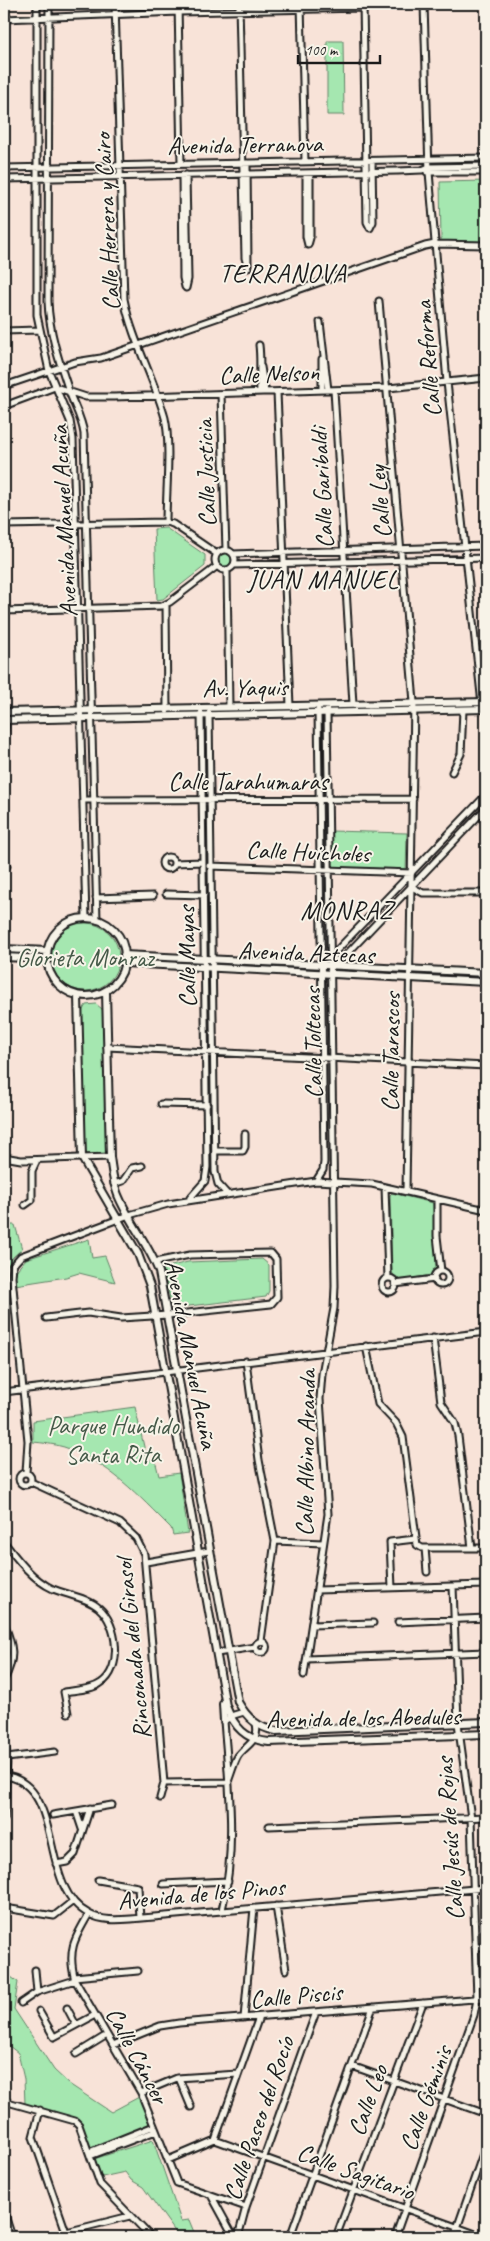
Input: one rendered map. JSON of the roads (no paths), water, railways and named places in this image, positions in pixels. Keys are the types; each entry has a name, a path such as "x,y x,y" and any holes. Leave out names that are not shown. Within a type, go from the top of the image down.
{"street":[{"name":"Avenida Manuel Acuña","path":"38,4 36,290 39,330 49,371 72,430 82,710 86,918"},
{"name":"Avenida Manuel Acuña","path":"49,4 48,312 61,367 83,427 97,920"},
{"name":"Calle Herrera y Cairo","path":"115,4 124,299 166,427 166,522"},
{"path":"178,4 181,164"},
{"path":"239,4 245,163 245,174 245,258 248,268 245,174"},
{"path":"4,19 395,4"},
{"name":"Calle Reforma","path":"424,4 428,160 435,244 447,382 484,709"},
{"path":"363,6 370,201"},
{"path":"301,7 306,162"},
{"name":"Avenida Terranova","path":"4,168 486,158"},
{"name":"Avenida Terranova","path":"429,170 486,166"},
{"name":"Avenida Terranova","path":"4,179 422,170 486,172"},
{"path":"308,173 310,238 308,244 306,237 308,190"},
{"path":"184,175 188,279 186,288 183,278 185,215"},
{"path":"4,386 61,367 101,358 419,248 435,244 486,244"},
{"name":"Calle Ley","path":"379,301 414,702"},
{"name":"Calle Garibaldi","path":"320,322 322,358 328,390 344,550 353,704"},
{"path":"4,330 39,330"},
{"path":"259,345 262,369 259,372 262,379 263,392"},
{"name":"Calle Nelson","path":"55,388 69,393 95,397 157,396 388,388 486,378"},
{"path":"4,406 55,388"},
{"path":"277,392 290,706"},
{"name":"Calle Justicia","path":"222,394 226,550"},
{"path":"4,525 166,522 173,524 216,554"},
{"path":"486,546 233,554 226,550 216,554 214,560 216,567 221,570 227,570 234,565 486,558"},
{"path":"233,554 235,559 234,565"},
{"path":"4,611 78,610 166,605 216,567"},
{"path":"227,570 229,707"},
{"path":"166,605 167,716"},
{"name":"Calle Tarascos","path":"406,1192 414,702"},
{"name":"Av. Yaquis","path":"4,712 484,702"},
{"name":"Calle Toltecas","path":"316,1181 323,1170 324,1162 318,705"},
{"name":"Calle Toltecas","path":"326,1350 334,1308 327,705"},
{"name":"Calle Mayas","path":"209,707 216,1179 222,1190 227,1194"},
{"name":"Calle Mayas","path":"189,1199 201,1187 206,1175 207,1104 201,708"},
{"name":"Av. Yaquis","path":"92,718 484,709"},
{"path":"452,772 461,754 463,710"},
{"path":"4,744 5,720 92,718"},
{"path":"330,964 337,950 486,796"},
{"name":"Calle Tarahumaras","path":"84,800 413,799"},
{"path":"330,964 345,956 486,808"},
{"name":"Calle Huicholes","path":"174,863 320,871 412,873"},
{"path":"412,887 423,893 486,893"},
{"path":"166,894 204,895"},
{"path":"96,898 153,896"},
{"path":"86,918 97,920 109,926 118,936 124,955 124,963 116,982 106,990 95,995 78,996 64,990 54,980 47,959 47,951 52,938 61,927 73,920 86,918"},
{"path":"4,949 47,951"},
{"name":"Avenida Aztecas","path":"124,955 486,973"},
{"path":"4,957 47,959"},
{"name":"Avenida Aztecas","path":"124,963 322,974 410,976 486,982"},
{"name":"Avenida Manuel Acuña","path":"106,990 110,1157 114,1184 129,1216 155,1262 168,1315 176,1370 236,1694 244,1712 256,1724"},
{"name":"Avenida Manuel Acuña","path":"78,996 82,1158 143,1265 150,1286 222,1678"},
{"path":"107,1047 486,1066"},
{"path":"161,1104 207,1104"},
{"path":"215,1151 243,1151 245,1134"},
{"path":"4,1156 21,1160 110,1157"},
{"path":"24,1205 32,1200 32,1171 38,1160"},
{"path":"114,1184 123,1181 132,1168 142,1166"},
{"path":"26,1473 28,1441 12,1277 13,1265 21,1256 129,1216 189,1199 316,1181 385,1187 486,1210"},
{"path":"385,1187 388,1278"},
{"path":"437,1199 437,1236 440,1271"},
{"path":"46,1318 88,1313 121,1318 168,1315 271,1304 277,1297 276,1259 269,1253 199,1254 155,1262"},
{"path":"435,1279 436,1274 440,1271"},
{"path":"435,1279 441,1285 446,1283 448,1275 440,1271"},
{"path":"388,1278 383,1282 385,1291 391,1292 396,1284"},
{"path":"388,1278 396,1284"},
{"path":"396,1284 435,1279"},
{"path":"4,1392 326,1350 486,1332"},
{"path":"433,1338 441,1402 455,1423 458,1436 472,1548"},
{"path":"366,1346 378,1404 400,1429 403,1437 416,1539 422,1548 427,1572"},
{"name":"Calle Albino Aranda","path":"304,1675 328,1514 320,1399 326,1350"},
{"path":"218,1654 255,1647 261,1641 274,1542 259,1460 246,1361"},
{"path":"26,1473 30,1475 31,1482 24,1486 21,1484 20,1477 26,1473"},
{"name":"Rinconada del Girasol","path":"31,1482 120,1523 136,1538 146,1562 164,1783 160,1798"},
{"path":"392,1588 390,1542 416,1539"},
{"path":"4,1542 40,1582 98,1606 112,1628 115,1657 112,1670 100,1684 64,1692 68,1714"},
{"path":"274,1542 323,1543"},
{"path":"422,1548 486,1548"},
{"path":"146,1562 209,1551"},
{"path":"317,1590 486,1585"},
{"name":"Calle Jesús de Rojas","path":"453,1586 458,1723 471,1818 476,1999"},
{"path":"398,1622 486,1618"},
{"path":"4,1623 10,1640 12,1661 4,1680"},
{"path":"312,1625 373,1623"},
{"path":"255,1647 258,1652 264,1652 266,1647 261,1641"},
{"path":"307,1659 486,1652"},
{"path":"222,1678 232,1819 228,1882 222,1910"},
{"name":"Avenida de los Abedules","path":"222,1678 230,1717 241,1731 255,1739 269,1742 486,1734"},
{"path":"224,1722 230,1717 244,1712"},
{"name":"Avenida de los Abedules","path":"256,1724 276,1731 486,1722"},
{"path":"228,1782 237,1758 255,1739 258,1730 256,1724"},
{"path":"4,1738 8,1758 4,1819"},
{"path":"8,1758 55,1752"},
{"name":"Avenida de los Pinos","path":"7,1776 24,1783 37,1799 42,1810 60,1879 73,1901 89,1914 112,1920 486,1888"},
{"path":"164,1783 228,1782"},
{"path":"53,1815 112,1805"},
{"path":"56,1864 67,1862 75,1854 90,1808"},
{"path":"76,1811 83,1830"},
{"path":"269,1826 486,1817"},
{"path":"98,1880 138,1887 140,1918"},
{"path":"163,1884 228,1882"},
{"path":"11,1910 54,1916 73,1901"},
{"path":"276,1906 286,1970"},
{"path":"244,2018 254,1908"},
{"name":"Calle Cáncer","path":"89,1914 73,1943 71,1962 74,1978 141,2093 177,2183 246,2208"},
{"path":"475,1948 486,1946"},
{"path":"35,1970 37,1992"},
{"path":"22,2003 37,1992 74,1978 138,1971"},
{"name":"Calle Piscis","path":"113,2045 160,2026 486,1998"},
{"name":"Calle Géminis","path":"395,2237 474,2015 476,1999"},
{"name":"Calle Leo","path":"336,2237 423,2003"},
{"path":"290,2237 373,2007"},
{"path":"67,2008 76,2025"},
{"path":"39,2011 54,2037 95,2015"},
{"name":"Calle Paseo del Rocío","path":"238,2237 246,2208 316,2012"},
{"path":"168,2160 215,2140 258,2017"},
{"path":"76,2054 107,2035"},
{"path":"352,2066 486,2114"},
{"path":"141,2093 179,2078 238,2074"},
{"path":"179,2078 190,2107"},
{"path":"4,2101 75,2120 79,2125 100,2184 150,2237"},
{"path":"40,2110 33,2137 66,2232"},
{"path":"90,2154 155,2128"},
{"name":"Calle Sagitario","path":"215,2140 484,2237"},
{"path":"454,2237 486,2145"},
{"path":"211,2195 234,2237"},
{"path":"4,2212 12,2237"},
{"path":"46,2237 130,2216"}],"district":[{"name":"TERRANOVA","path":"283,273"},
{"name":"JUAN MANUEL","path":"323,579"},
{"name":"MONRAZ","path":"347,910"}],"park label":[{"name":"Glorieta Monraz","path":"85,957"},
{"name":"Parque Hundido Santa Rita","path":"113,1440"}]}
